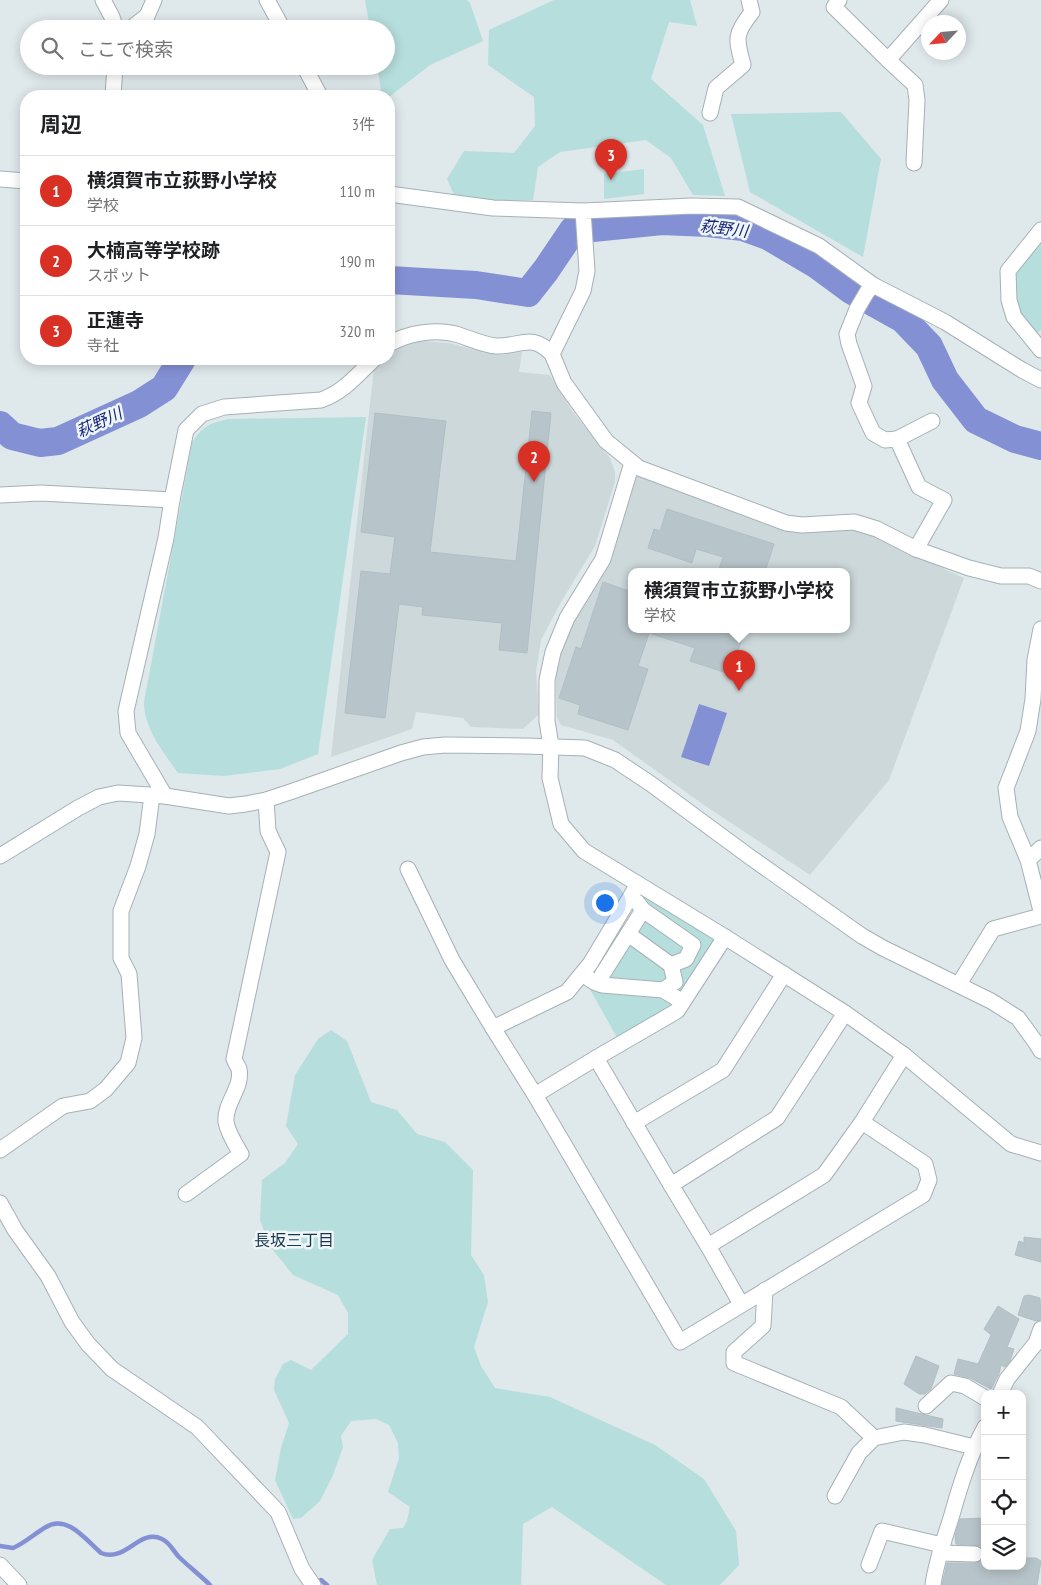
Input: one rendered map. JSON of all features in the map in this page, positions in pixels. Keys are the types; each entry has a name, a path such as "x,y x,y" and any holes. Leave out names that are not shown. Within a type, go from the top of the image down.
{"street":[{"path":"103,0 113,20"},
{"path":"142,20 147,16 154,0"},
{"path":"267,0 278,20"},
{"path":"710,113 716,88 743,65 737,39 751,6 763,0"},
{"path":"839,0 834,7 915,85 914,163"},
{"path":"888,60 940,0"},
{"path":"113,90 114,75"},
{"path":"309,75 317,90"},
{"path":"0,179 20,181"},
{"path":"395,195 493,208 583,211 692,206 738,207 819,246 870,289 945,322 1041,380"},
{"path":"552,354 583,291 587,272 583,211"},
{"path":"1041,230 1008,271 1009,300 1014,317 1041,350"},
{"path":"870,289 857,309 847,334 864,386 860,403 873,434 885,440 897,439 932,421"},
{"path":"395,341 415,334 447,332 497,346 531,341 545,346 552,354 564,383 606,441 639,468 786,523 802,525 854,522 877,529 916,549 1001,576 1029,576 1041,581"},
{"path":"0,1150 63,1106 90,1101 106,1089 128,1063 134,1038 129,974 121,958 121,911 140,858 158,795 128,733 126,712 166,538 186,430 202,414 234,405 321,400 339,393 368,365"},
{"path":"897,439 919,487 944,500 916,549"},
{"path":"632,463 603,559 567,618 553,652 547,680 550,778 561,824 584,851 635,890 725,937 845,1013 904,1055 1011,1144 1041,1153"},
{"path":"0,495 41,493 172,500"},
{"path":"1041,629 1035,660 1033,699 1028,732 1006,788 1010,818 1028,860 1041,911"},
{"path":"0,856 78,808 99,797 118,793 158,795 229,806 266,800 401,752 423,747 445,745 585,748 615,760 651,784 862,936 883,948 960,984 1018,1018 1041,1051"},
{"path":"186,1194 241,1154 226,1122 227,1112 239,1081 239,1069 234,1059 278,852 268,831 266,800"},
{"path":"1028,860 1041,848"},
{"path":"408,869 452,960 535,1095 680,1342 923,1195 929,1180 925,1164 862,1122"},
{"path":"635,890 643,910 693,945 686,959 671,964"},
{"path":"493,1028 567,992 590,964 635,890"},
{"path":"597,983 643,910"},
{"path":"960,984 993,929 1041,916"},
{"path":"628,934 671,964 675,982 663,990"},
{"path":"535,1095 677,1011 725,937"},
{"path":"582,974 602,985 663,990 683,1002"},
{"path":"634,1123 723,1070 784,974"},
{"path":"671,1185 777,1118 845,1013"},
{"path":"708,1246 824,1175 862,1122 904,1055"},
{"path":"596,1058 741,1304"},
{"path":"0,1203 15,1230 48,1276 72,1322 88,1344 112,1369 197,1426 278,1512 302,1569 313,1585"},
{"path":"765,1290 763,1326 734,1352 734,1363 841,1407 874,1438"},
{"path":"1002,1390 1007,1378 1036,1343 1041,1329"},
{"path":"926,1406 951,1384 965,1386 981,1396"},
{"path":"836,1496 858,1453 874,1438 904,1432 974,1447"},
{"path":"933,1585 935,1568 941,1549 974,1447 981,1435"},
{"path":"869,1565 882,1531 941,1549 975,1554"},
{"path":"0,1565 19,1585"}],"shaded area":[{"path":"421,341 450,343 485,353 500,355 522,352 519,372 550,375 573,412 610,458 615,472 615,482 595,546 561,602 541,640 536,671 539,714 523,729 471,727 463,718 416,712 412,729 331,757 374,368 377,365 395,365 395,350"},
{"path":"644,472 789,525 877,529 946,570 964,578 889,780 810,875 707,807 613,740 561,725 557,718 555,664 632,478"}],"green space":[{"path":"365,0 467,0 470,3 483,41 430,65 395,92 395,90 381,90 378,75 395,75 395,20 368,20"},
{"path":"554,0 690,0 697,26 669,22 651,79 703,125 725,196 693,195 671,158 646,140 560,152 538,167 533,200 496,201 455,197 447,179 464,151 514,153 535,126 534,97 488,65 489,30"},
{"path":"841,112 881,159 863,257 750,192 731,114"},
{"path":"644,169 644,194 604,199 604,174"},
{"path":"1041,243 1041,330 1036,334 1019,314 1015,272"},
{"path":"366,417 318,754 280,769 224,776 178,773 151,731 147,721 144,702 192,443 207,426 229,419"},
{"path":"643,894 714,940 670,1006 618,1039 588,986"},
{"path":"331,1030 347,1041 371,1102 397,1110 417,1134 445,1142 473,1170 471,1255 484,1275 488,1302 474,1347 481,1366 495,1388 550,1397 655,1445 704,1479 736,1531 739,1565 720,1585 666,1585 552,1507 523,1524 521,1585 377,1585 372,1560 390,1529 403,1528 407,1521 410,1507 388,1492 399,1458 398,1443 389,1425 376,1419 351,1421 341,1436 343,1447 333,1475 320,1501 301,1518 293,1519 275,1480 281,1448 289,1423 274,1390 275,1379 283,1364 291,1360 311,1370 348,1334 348,1313 338,1295 293,1275 269,1245 260,1220 262,1180 285,1163 298,1144 286,1126 295,1075 318,1039"}],"water":[{"path":"699,704 727,713 709,766 681,757"}],"building":[{"path":"532,411 551,413 527,653 499,650 502,623 422,615 423,607 399,604 385,718 345,713 361,571 390,574 395,537 361,532 375,413 446,421 430,552 516,561"},
{"path":"667,509 774,544 766,568 719,568 723,557 696,549 692,563 648,548 654,529 660,531"},
{"path":"603,582 628,591 628,633 649,633 638,666 648,669 628,730 578,714 580,705 559,698 576,647 581,649"},
{"path":"649,633 744,633 730,674 690,661 695,648"},
{"path":"1024,1237 1041,1239 1041,1262 1015,1255 1019,1241 1024,1243"},
{"path":"1029,1295 1040,1298 1041,1320 1036,1321 1018,1315 1024,1296"},
{"path":"998,1306 1019,1319 1007,1347 1014,1349 1010,1361 1005,1367 1001,1365 999,1374 991,1389 970,1378 954,1374 958,1359 978,1364 991,1335 984,1329"},
{"path":"916,1356 939,1366 931,1389 925,1394 919,1394 904,1384"},
{"path":"896,1408 943,1419 942,1428 896,1421"},
{"path":"981,1518 981,1548 980,1546 956,1544 955,1536 960,1519"},
{"path":"1026,1558 1036,1558 1041,1561 1037,1585 942,1585 947,1563 975,1563 981,1560 981,1570 1026,1570"}],"waterway":[{"name":"萩野川","path":"395,280 476,285 528,293 573,230 662,221 743,227 768,236 817,265 851,290 903,319 929,346 945,380 976,420 1015,439 1041,446"},
{"name":"萩野川","path":"0,425 12,436 40,443 58,441 139,404 164,388 178,365"},
{"path":"0,1546 13,1548 54,1524 69,1526 101,1553 110,1555 125,1550 146,1538 154,1537 167,1542 178,1556 210,1585"},
{"path":"315,1583 321,1580 327,1585"}],"place":[{"name":"正蓮寺","path":"611,180"},
{"name":"大楠高等学校跡","path":"534,482"},
{"name":"横須賀市立荻野小学校","path":"739,691"}],"district":[{"name":"長坂三丁目","path":"294,1240"}]}
